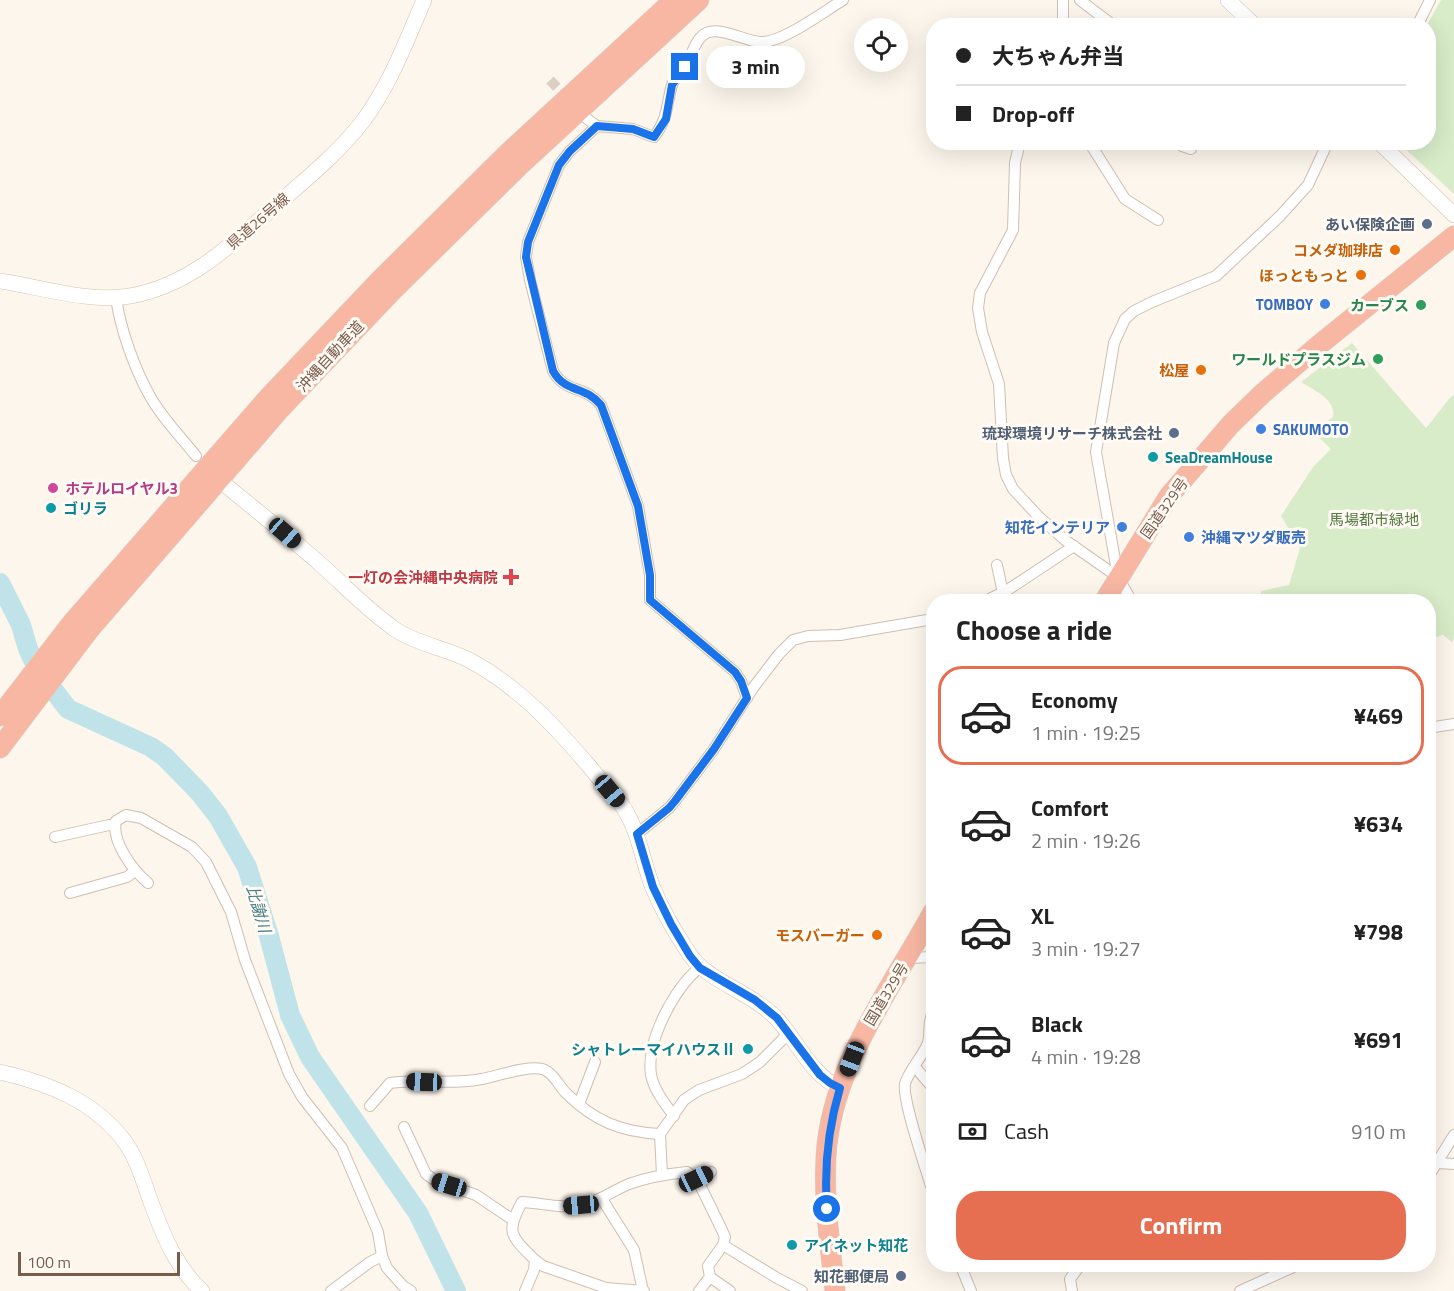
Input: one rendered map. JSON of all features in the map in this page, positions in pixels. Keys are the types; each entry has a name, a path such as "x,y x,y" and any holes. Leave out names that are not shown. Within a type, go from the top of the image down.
{"highway":[{"name":"沖縄自動車道","path":"6,740 80,627 268,398 381,279 508,153 674,0"},
{"name":"沖縄自動車道","path":"0,716 280,409 392,291 519,165 699,0"},
{"name":"国道329号","path":"1108,594 1169,496 1233,422 1319,345 1454,236"},
{"name":"国道329号","path":"835,1291 825,1192 825,1167 832,1115 840,1088 865,1030 926,925"}],"street":[{"name":"県道26号線","path":"0,281 70,293 116,297 148,292 167,286 205,265 226,250 323,164 362,122 386,86 424,0"},
{"path":"586,118 597,126 633,129 654,137 666,119 675,78 685,67 698,40 703,35 720,32 752,42 773,41 843,0"},
{"path":"1063,0 1063,18"},
{"path":"1080,0 1104,18"},
{"path":"1228,0 1247,18"},
{"path":"1421,18 1430,0"},
{"path":"597,126 570,151 559,165 528,242 526,257 530,280 553,371 560,382 594,396 601,405 638,506 650,575 650,600 735,672 747,698"},
{"path":"1018,150 1015,163 1013,230 980,293 978,308 982,332 999,384 1006,475 1013,489 1039,517 1074,546 1118,577"},
{"path":"1094,150 1125,199 1158,220"},
{"path":"1128,594 1118,577 1096,452 1114,344 1125,319 1134,311 1152,302 1216,276 1280,216 1308,185 1324,150"},
{"path":"1387,150 1454,215"},
{"path":"116,297 123,330 151,398 196,456"},
{"path":"224,484 311,556 369,610 398,631 466,659 492,673 526,701 571,746 621,804 637,834 653,887 690,956 700,968 755,1000 777,1018 820,1075 840,1088"},
{"path":"997,565 1003,593 1074,546"},
{"path":"637,834 675,801 714,749 779,654 793,640 808,636 840,635 926,620"},
{"path":"1436,727 1454,724"},
{"path":"148,883 135,871 123,853 115,826 116,821 126,815 141,818 192,847 206,862 231,912 245,960 289,1074 302,1097 342,1149 378,1232 382,1256 393,1276 411,1291"},
{"path":"55,837 109,825 115,826"},
{"path":"70,893 127,877 135,871"},
{"path":"908,958 926,957"},
{"path":"674,1116 663,1101 651,1075 654,1041 671,1005 689,976 700,968"},
{"path":"662,1174 660,1134 684,1100 699,1090 742,1074 760,1062 789,1034"},
{"path":"926,1047 908,1076 905,1094 926,1168"},
{"path":"579,1104 595,1062"},
{"path":"915,1067 926,1080"},
{"path":"370,1106 390,1083 479,1080 534,1068 544,1069 550,1073 565,1093 604,1122 634,1132 660,1134"},
{"path":"0,1073 33,1079 64,1092 90,1107 111,1125 126,1143 138,1167 175,1258 202,1291"},
{"path":"404,1127 426,1174 436,1181 476,1195 513,1220"},
{"path":"1436,1157 1454,1136"},
{"path":"1436,1162 1454,1164"},
{"path":"602,1199 634,1250 644,1291 606,1288 543,1266 517,1242 512,1233 513,1220 522,1202 565,1206 581,1205 602,1199 626,1185 662,1174 687,1172 696,1179 725,1237 723,1245 708,1266 710,1277 730,1291"},
{"path":"696,1179 711,1172"},
{"path":"723,1245 801,1291"},
{"path":"331,1291 370,1262 382,1256"},
{"path":"525,1291 534,1270 535,1260"},
{"path":"963,1272 971,1291"},
{"path":"1071,1291 1070,1279 1075,1272"},
{"path":"1240,1291 1282,1272"},
{"path":"699,1291 710,1277"}],"green space":[{"path":"1441,0 1454,0 1454,194 1407,150 1436,150 1436,18 1431,18"},
{"name":"馬場都市緑地","path":"1352,343 1426,428 1454,395 1454,639 1452,642 1443,635 1436,637 1436,594 1261,594 1261,591 1289,585 1300,548 1281,516 1313,467 1331,449 1310,429 1321,426 1333,417 1331,405 1323,396 1301,382"}],"waterway":[{"name":"比謝川","path":"0,583 21,625 28,649 38,670 68,709 151,747 165,757 200,793 218,816 247,867 269,936 290,1015 310,1057 418,1213 456,1291"}],"tunnel":[{"path":"550,80 569,100"}],"place":[{"name":"あい保険企画","path":"1427,224"},
{"name":"コメダ珈琲店","path":"1395,250"},
{"name":"ほっともっと","path":"1361,275"},
{"name":"TOMBOY","path":"1325,304"},
{"name":"カーブス","path":"1421,305"},
{"name":"ワールドプラスジム","path":"1378,359"},
{"name":"松屋","path":"1201,370"},
{"name":"SAKUMOTO","path":"1261,429"},
{"name":"琉球環境リサーチ株式会社","path":"1174,433"},
{"name":"SeaDreamHouse","path":"1153,457"},
{"name":"ホテルロイヤル3","path":"53,488"},
{"name":"ゴリラ","path":"51,508"},
{"name":"知花インテリア","path":"1122,527"},
{"name":"沖縄マツダ販売","path":"1189,537"},
{"name":"一灯の会沖縄中央病院","path":"511,577"},
{"name":"モスバーガー","path":"877,935"},
{"name":"シャトレーマイハウスⅡ","path":"748,1049"},
{"name":"アイネット知花","path":"792,1245"},
{"name":"知花郵便局","path":"901,1276"}],"route":[{"path":"685,67 675,78 666,119 654,137 633,129 597,126 570,151 559,165 528,242 526,257 553,371 560,382 594,396 601,405 638,506 650,575 648,592 650,600 735,672 747,698 714,749 675,801 637,834 653,887 690,956 700,968 755,1000 777,1018 820,1075 840,1088 832,1115 825,1167 827,1209"}]}
